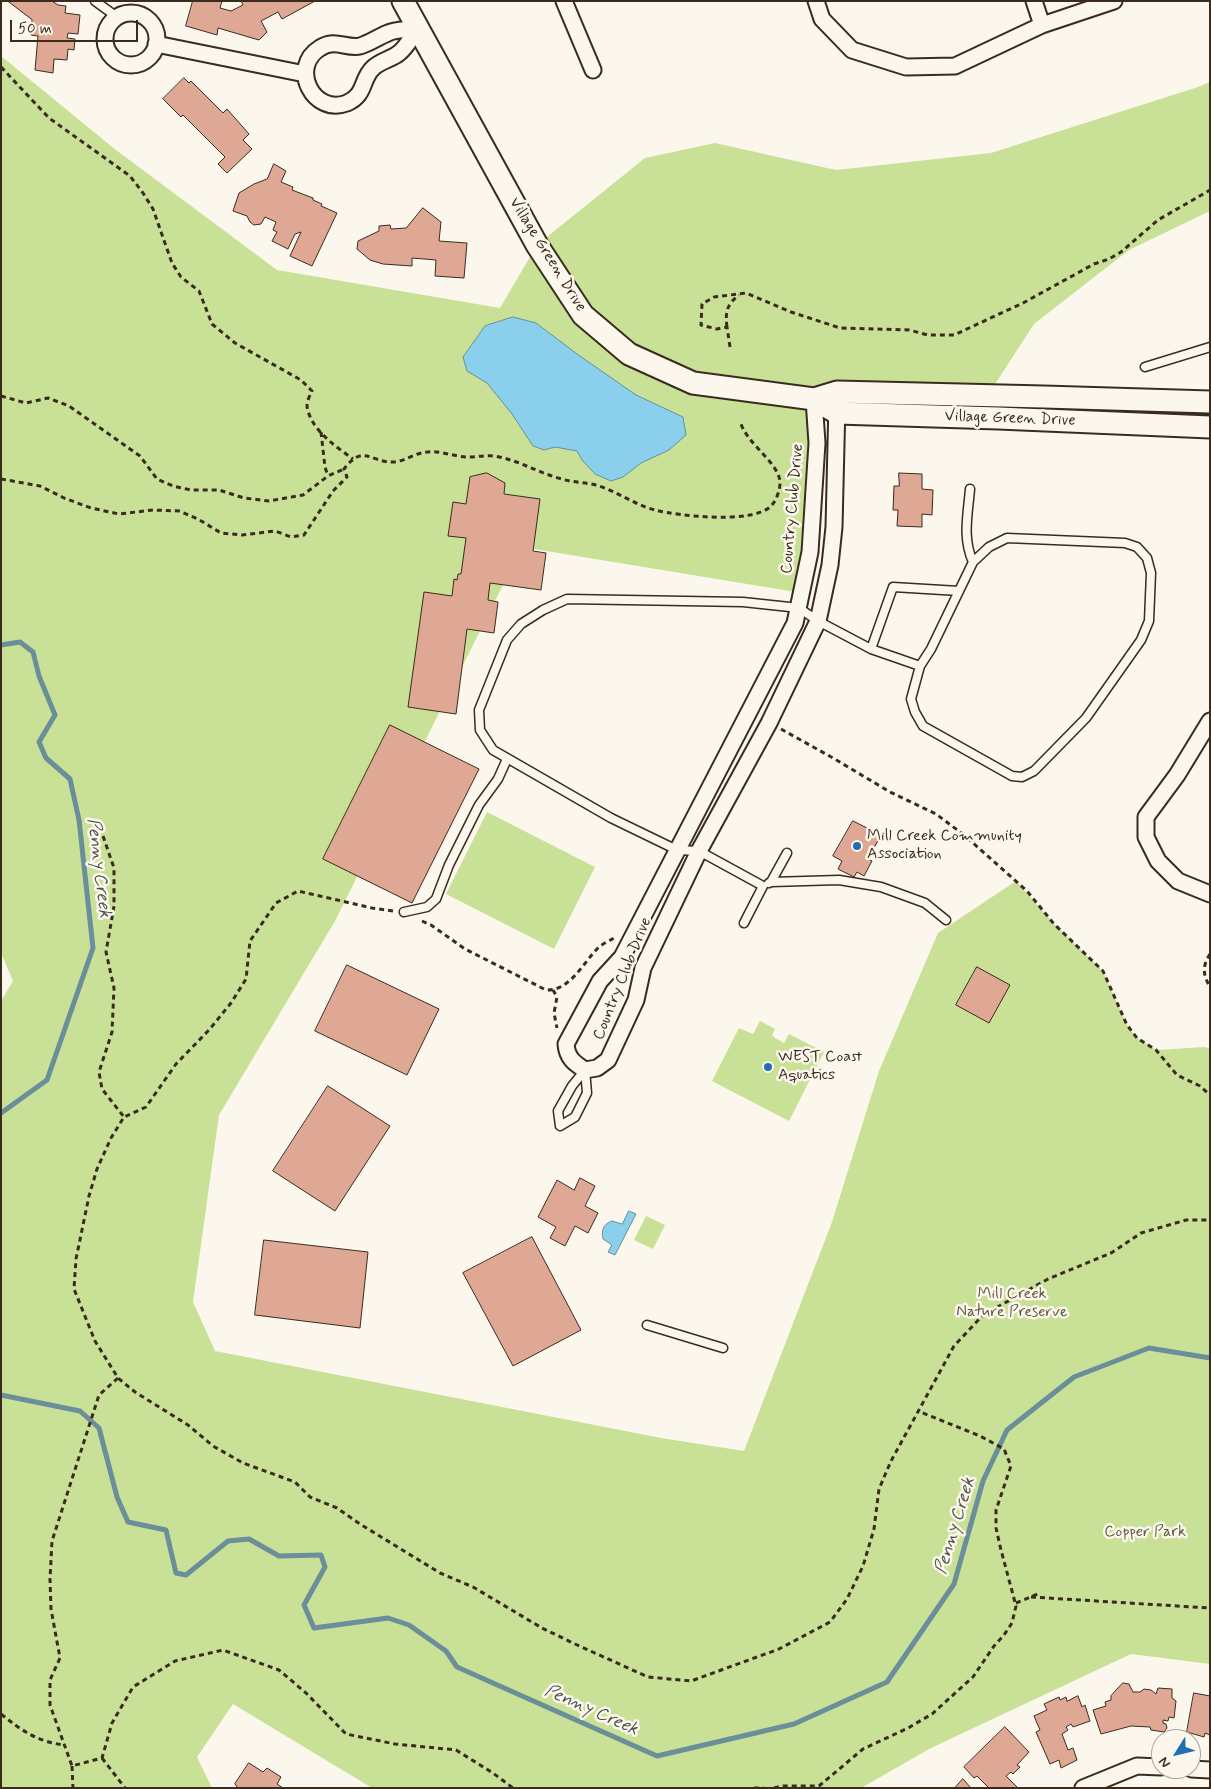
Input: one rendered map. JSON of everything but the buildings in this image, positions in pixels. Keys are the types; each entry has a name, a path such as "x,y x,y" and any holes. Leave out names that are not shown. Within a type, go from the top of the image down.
{"street":[{"name":"Village Green Drive","path":"403,1 536,245 583,315 629,354 693,383 814,399 837,413 1210,427"},
{"path":"564,1 592,70"},
{"path":"816,1 822,19 852,50 906,67 955,66 1042,25 1114,1"},
{"path":"1034,1 1042,25"},
{"path":"133,13 142,15 154,27 156,44 150,56 139,64 125,64 118,62 108,52 105,39 106,30 117,17 133,13"},
{"path":"418,28 400,52 373,67 358,95 348,102 334,105 321,101 311,93 305,74 306,67 311,55 321,46 334,43 359,46 390,32 418,28"},
{"path":"156,44 305,74"},
{"name":"Village Green Drive","path":"814,399 837,392 1044,396 1210,402"},
{"name":"Country Club Drive","path":"585,1070 597,1068 608,1060 636,1000 643,968 699,852 769,724 818,622 830,565 834,527 837,392"},
{"name":"Country Club Drive","path":"566,1044 600,981 622,957 795,623 810,552 817,443 814,399"},
{"path":"1210,721 1177,775 1146,817 1146,837 1158,860 1178,881 1210,894"},
{"path":"566,1044 567,1052 575,1064 585,1070"},
{"path":"1083,1788 1137,1766 1151,1767"}],"lane":[{"path":"95,1 117,17"},
{"path":"1145,367 1210,347"},
{"path":"970,489 966,535 968,550 974,562"},
{"path":"1007,538 1125,543 1137,547 1147,558 1151,573 1149,621 1141,640 1086,718 1034,771 1022,777 1012,776 923,726 915,712 911,699 920,666 931,649 974,562 989,547 1007,538"},
{"path":"871,649 893,587 959,591"},
{"path":"763,886 699,852 677,850 611,818 493,750 480,730 480,710 507,640 521,624 543,610 567,599 743,602 799,608 818,622 871,649 920,666"},
{"path":"404,912 427,907 436,898 449,865 479,805 498,779 507,759"},
{"path":"772,882 788,853"},
{"path":"744,923 763,886 772,882 839,880 881,888 925,903 946,920"},
{"path":"585,1070 586,1093 575,1117 560,1126 558,1111 572,1086 585,1070"},
{"path":"647,1325 723,1348"}],"path":[{"path":"1,67 49,118 130,176 144,193 153,209 172,263 181,277 199,291 212,324 235,343 302,380 312,391 307,404 311,419 332,445 353,459"},
{"path":"727,327 717,329 701,325 702,304 714,298 746,292 791,312 840,328 909,330 928,334 954,335 1023,303 1094,264 1109,260 1158,220 1210,190"},
{"path":"730,347 727,327 727,306 740,293"},
{"path":"1,396 26,403 48,398 69,406 140,456 157,479 173,486 191,490 219,490 244,498 269,501 303,496 328,476 344,469 353,459 366,455 383,461 396,462 428,452 468,457 492,456 514,460 563,480 600,486 653,509 684,515 716,517 756,513 770,507 777,495 780,484 779,474 753,444 742,428 740,421"},
{"path":"321,432 325,467 328,476"},
{"path":"1,479 40,486 64,498 91,508 119,514 153,510 179,511 198,519 221,533 242,535 275,531 291,537 304,535 333,491 347,477 344,469"},
{"path":"769,724 833,758 890,792 936,814 964,835 1027,891 1054,924 1103,972 1127,1025 1137,1038 1156,1050 1177,1075 1200,1086 1210,1095"},
{"path":"102,836 114,868 114,906 106,952 114,988 112,1032 99,1072 102,1090 124,1117"},
{"path":"616,937 599,946 560,988 546,990 465,949 431,926 404,912 372,908 298,891 276,903 250,941 246,979 231,1003 209,1030 176,1064 146,1107 124,1117 111,1138 97,1169 89,1196 78,1251 74,1289 95,1341 118,1378 135,1392 188,1425 213,1446 235,1459 295,1482 310,1497 337,1508 440,1573 473,1587 542,1628 648,1677 691,1681 779,1649 830,1622 847,1599 863,1566 874,1529 879,1488 890,1461 954,1346 983,1315 1048,1279 1111,1253 1141,1233 1186,1220 1210,1220"},
{"path":"1210,954 1204,963 1205,979 1210,987"},
{"path":"553,990 557,997 554,1013 557,1028 566,1044"},
{"path":"73,1788 72,1766 50,1705 50,1680 60,1658 51,1609 52,1541 99,1395 118,1378"},
{"path":"774,1788 782,1786 819,1786 863,1749 908,1728 932,1714 973,1678 1012,1623 1016,1606 996,1528 996,1510 1011,1466 1004,1449 980,1436 918,1411"},
{"path":"1015,1603 1040,1592"},
{"path":"1031,1596 1210,1608"},
{"path":"102,1758 112,1723 133,1687 175,1661 224,1650 279,1670 306,1693 346,1734 395,1744 456,1750 493,1773 512,1788"},
{"path":"1,1714 26,1733 49,1743 65,1745"},
{"path":"72,1766 102,1758"},
{"path":"102,1758 125,1788"},
{"path":"754,1788 764,1788"}],"green space":[{"path":"1,56 116,150 277,270 500,308 537,245 645,158 715,143 836,170 991,153 1210,82 1210,211 1129,250 1034,324 988,395 814,399 802,593 522,547 335,921 219,1115 193,1302 215,1351 661,1438 744,1451 832,1222 879,1071 938,933 1016,881 1054,924 1103,971 1127,1025 1137,1038 1156,1050 1205,1047 1210,1049 1210,1664 1131,1654 931,1748 861,1788 372,1788 233,1704 197,1757 212,1788 1,1788 1,1001 13,981 1,953"},
{"path":"487,812 595,867 554,949 446,894"},
{"name":"WEST Coast Aquatics","path":"760,1021 775,1029 772,1036 784,1043 789,1034 824,1052 789,1121 712,1081 739,1028 753,1034"},
{"path":"646,1216 665,1225 653,1249 634,1240"}],"water":[{"path":"513,317 536,323 636,395 683,417 686,435 669,450 641,463 623,477 611,481 595,474 582,460 577,451 555,447 544,450 533,446 512,414 487,383 467,371 463,357 485,326"},
{"path":"629,1211 636,1214 615,1255 608,1252 612,1245 603,1239 602,1232 605,1225 612,1221 622,1224"}],"waterway":[{"name":"Penny Creek","path":"1,645 20,642 33,652 39,676 55,715 39,742 46,758 70,779 79,820 93,948 47,1080 1,1113"},
{"name":"Penny Creek","path":"1,1395 80,1411 99,1428 117,1497 128,1522 166,1530 176,1573 186,1575 228,1541 249,1539 279,1556 321,1555 325,1567 304,1605 314,1628 388,1618 409,1625 446,1651 457,1667 657,1756 794,1724 887,1682 954,1584 983,1481 1007,1430 1074,1377 1149,1348 1210,1358"}],"place":[{"name":"Mill Creek Community Association","path":"857,846"},
{"name":"WEST Coast Aquatics","path":"768,1067"}],"park label":[{"name":"Mill Creek Nature Preserve","path":"1012,1304"},
{"name":"Copper Park","path":"1145,1533"}]}
